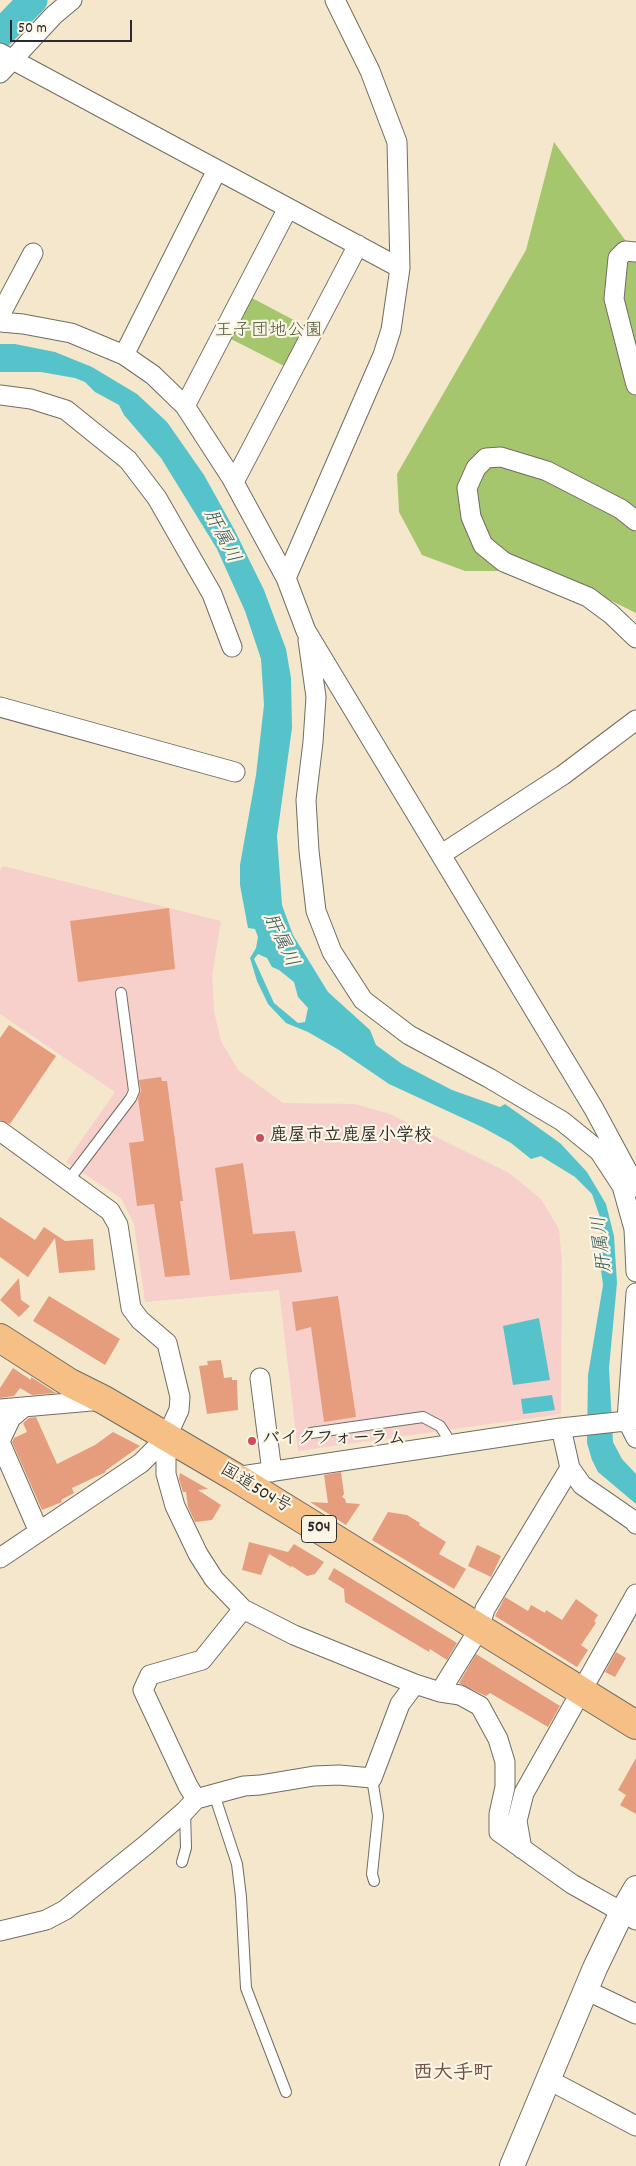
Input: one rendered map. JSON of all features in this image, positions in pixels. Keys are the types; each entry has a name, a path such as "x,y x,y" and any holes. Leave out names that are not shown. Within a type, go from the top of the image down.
{"highway":[{"name":"国道504号","path":"0,1338 70,1383 104,1400 235,1477 636,1726"}],"street":[{"path":"72,0 4,62 217,170 400,268"},
{"path":"286,578 383,355 391,330 400,268 398,142 370,71 335,0"},
{"path":"124,355 217,170"},
{"path":"185,406 288,208"},
{"path":"234,482 358,245"},
{"path":"636,252 625,252 618,258 614,299 636,384"},
{"path":"0,315 33,254"},
{"path":"0,322 23,324 71,334 124,355 153,375 185,406 234,482 286,578 306,632 442,854 545,1031 594,1109 636,1187"},
{"path":"0,396 31,399 66,410 128,460 157,498 212,594 232,647"},
{"path":"636,521 620,509 547,471 501,457 486,458 476,468 467,488 472,517 483,545 504,562 588,597 611,614 636,638"},
{"path":"306,632 316,696 314,742 306,800 309,851 316,911 332,952 363,1000 409,1036 530,1102 562,1122 599,1151 622,1186 634,1229 636,1272"},
{"path":"0,707 235,772"},
{"path":"442,854 563,775 636,720"},
{"path":"0,1131 110,1212 118,1225 131,1308 140,1320 167,1343 176,1373 180,1397 179,1410 166,1438 141,1463 0,1558"},
{"path":"636,1293 632,1420 636,1438"},
{"path":"260,1378 272,1472"},
{"path":"0,1409 104,1400"},
{"path":"24,1407 12,1418 0,1441 39,1532"},
{"path":"235,1477 561,1428 632,1420"},
{"path":"561,1428 570,1468 582,1485 636,1524"},
{"path":"166,1438 166,1474 175,1506 198,1554 214,1579 242,1609 294,1635 415,1684 440,1692 460,1695 480,1706 498,1739 505,1762 505,1787 499,1814 499,1832 572,1884 629,1916"},
{"path":"440,1692 480,1628 485,1609 570,1468"},
{"path":"522,1849 517,1821 524,1793 636,1594"},
{"path":"191,1805 188,1786 143,1690 150,1675 202,1660 242,1609"},
{"path":"0,1931 46,1920 65,1910 191,1805 214,1794 244,1786 270,1784 314,1776 339,1775 372,1778 400,1704 415,1684"},
{"path":"512,2166 586,1990 629,1916 636,1888"},
{"path":"586,1990 636,2014"},
{"path":"549,2080 636,2126"}],"lane":[{"path":"68,1181 131,1098 134,1091 121,993"},
{"path":"311,1433 423,1417 440,1426 446,1434 448,1445"},
{"path":"372,1778 378,1816 372,1874 374,1881"},
{"path":"214,1794 237,1864 242,1898 246,1988 286,2092"},
{"path":"182,1862 186,1848 191,1805"}],"shaded area":[{"name":"鹿屋市立鹿屋小学校","path":"3,866 221,921 212,976 214,1011 221,1041 238,1070 283,1103 355,1104 390,1114 509,1173 541,1199 559,1229 562,1262 561,1414 298,1451 279,1290 145,1302 134,1224 121,1198 66,1162 115,1092 0,1014 0,871"}],"green space":[{"path":"554,142 636,255 636,613 551,571 465,571 422,555 399,512 397,474 526,250"},
{"name":"王子団地公園","path":"252,298 307,327 286,367 231,339"}],"water":[{"name":"肝属川","path":"0,344 15,344 55,352 92,367 137,394 167,422 204,475 234,529 264,590 286,649 291,678 292,728 277,836 282,905 293,935 328,992 370,1030 376,1045 402,1064 452,1090 500,1107 505,1104 560,1143 587,1172 606,1204 614,1236 617,1283 609,1368 613,1442 622,1459 636,1474 636,1504 598,1472 587,1443 588,1375 603,1285 600,1262 601,1220 592,1194 575,1177 541,1156 531,1159 511,1143 482,1127 389,1084 339,1050 308,1032 286,1023 268,1004 257,981 250,958 256,948 258,937 255,929 248,928 240,885 240,865 256,775 264,705 261,659 245,611 217,549 161,458 124,415 119,405 95,392 85,382 75,378 41,372 0,372","holes":["258,954 267,958 272,967 294,982 298,997 308,1008 305,1022 298,1023 274,1003 254,959"]},
{"path":"539,1318 550,1380 513,1385 503,1326"},
{"path":"552,1395 555,1410 523,1414 521,1399"}],"building":[{"path":"169,908 175,969 78,982 70,921"},
{"path":"9,1025 56,1056 10,1124 0,1120 0,1038"},
{"path":"161,1077 162,1081 167,1081 183,1201 180,1201 190,1275 165,1277 154,1204 137,1206 129,1143 144,1141 138,1098 141,1091 139,1080"},
{"path":"243,1163 253,1234 295,1231 302,1272 230,1280 215,1168"},
{"path":"0,1217 35,1240 44,1227 65,1241 93,1239 95,1270 59,1273 55,1238 28,1277 0,1257"},
{"path":"19,1278 21,1300 30,1306 19,1317 0,1300"},
{"path":"49,1296 120,1339 105,1365 33,1321"},
{"path":"338,1296 356,1417 324,1422 311,1327 296,1331 292,1302"},
{"path":"221,1360 224,1378 232,1377 232,1380 237,1380 238,1410 207,1414 199,1366 208,1365 207,1361"},
{"path":"13,1368 56,1393 32,1395 20,1388 14,1396 0,1398 0,1388"},
{"path":"36,1417 57,1464 95,1445 113,1432 140,1446 106,1472 72,1488 74,1493 61,1500 62,1502 42,1510 12,1442 14,1438 27,1432 23,1423 29,1418"},
{"path":"341,1472 344,1494 342,1497 346,1503 360,1504 346,1525 310,1502 328,1503 324,1475"},
{"path":"180,1473 208,1489 198,1490 221,1505 212,1520 195,1522 188,1507 186,1492 183,1492 179,1479"},
{"path":"388,1512 407,1515 446,1542 439,1554 466,1569 454,1589 372,1540"},
{"path":"249,1542 288,1552 294,1544 324,1562 315,1574 307,1576 269,1554 261,1575 242,1570"},
{"path":"477,1545 501,1556 491,1577 468,1566"},
{"path":"334,1568 457,1643 447,1660 430,1649 429,1652 345,1602 344,1589 328,1579"},
{"path":"505,1597 528,1611 531,1605 545,1613 546,1610 562,1620 576,1599 598,1615 594,1621 596,1623 581,1645 588,1650 577,1667 495,1616"},
{"path":"616,1652 626,1658 615,1677 605,1672"},
{"path":"476,1654 560,1706 548,1727 490,1693 486,1696 459,1683"},
{"path":"636,1758 636,1814 620,1805 626,1795 618,1790"}],"waterway":[{"path":"0,34 33,0"}],"place":[{"name":"鹿屋市立鹿屋小学校","path":"260,1138"},
{"name":"バイクフォーラム","path":"252,1441"}],"district":[{"name":"西大手町","path":"453,2075"}]}
